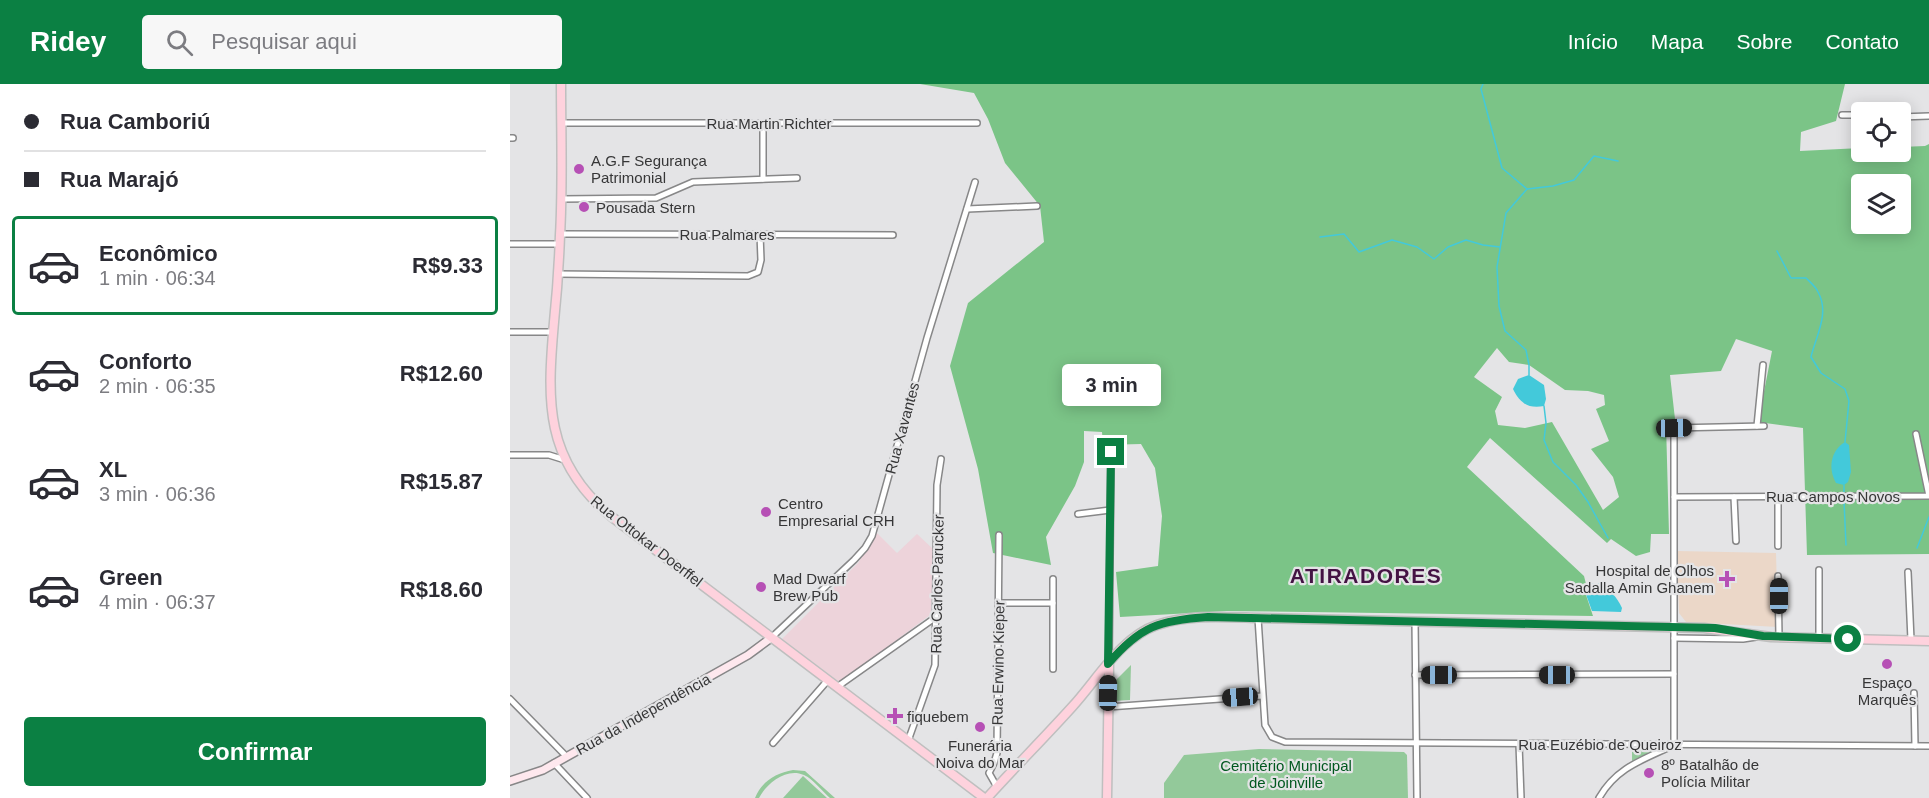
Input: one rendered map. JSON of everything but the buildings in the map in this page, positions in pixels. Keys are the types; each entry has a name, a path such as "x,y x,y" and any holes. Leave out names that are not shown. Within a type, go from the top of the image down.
{"main road":[{"name":"Rua Ottokar Doerffel","path":"561,84 562,199 549,395 552,416 565,459 585,491 606,512 985,798"},
{"path":"985,798 1090,688 1133,637 1157,625 1197,618 1674,627 1724,629 1779,637 1929,641"},
{"path":"1107,798 1108,664"},
{"path":"1090,688 1100,685 1108,693"},
{"path":"971,788 997,787"}],"street":[{"path":"1842,115 1851,115"},
{"path":"1911,117 1929,116"},
{"name":"Rua Martin Richter","path":"561,123 977,123"},
{"path":"763,123 763,179"},
{"path":"562,199 656,198 693,182 797,178"},
{"name":"Rua Xavantes","path":"771,638 854,560 872,536 927,338 975,182"},
{"path":"967,209 1037,206"},
{"name":"Rua Palmares","path":"560,234 893,235"},
{"path":"558,274 748,276 758,272 761,260 760,234"},
{"path":"510,244 560,244"},
{"path":"510,332 553,332"},
{"path":"1757,426 1763,365"},
{"path":"1599,798 1622,770 1674,745 1674,428 1764,426"},
{"name":"Rua Campos Novos","path":"1674,497 1929,496 1916,434"},
{"path":"549,455 560,447"},
{"path":"1108,664 1111,452"},
{"path":"510,455 549,455 565,459"},
{"name":"Rua Carlos Parucker","path":"908,741 934,672 937,485 941,459"},
{"path":"1734,497 1737,541"},
{"path":"1778,497 1778,546"},
{"path":"1078,514 1110,510"},
{"name":"Rua Erwino Kieper","path":"997,787 989,773 997,753 999,535"},
{"path":"1819,570 1819,638"},
{"path":"1908,572 1911,640"},
{"path":"1778,576 1779,637"},
{"path":"1053,579 1053,669"},
{"path":"998,603 1053,603"},
{"path":"837,687 936,617"},
{"path":"1108,707 1262,696 1258,618"},
{"path":"1415,621 1417,798"},
{"path":"1674,638 1743,639 1763,636"},
{"name":"Rua da Independência","path":"510,781 524,778 554,763 748,655 771,638"},
{"path":"1415,675 1674,674"},
{"path":"773,743 828,680"},
{"path":"1914,693 1915,746"},
{"name":"Rua Euzébio de Queiroz","path":"1262,696 1265,724 1272,737 1293,743 1929,746"},
{"path":"510,699 566,756"},
{"path":"1519,744 1521,798"},
{"path":"554,763 587,798"}],"shaded area":[{"path":"877,533 897,553 917,534 933,549 930,615 842,681 838,681 782,639 858,563"},
{"name":"Hospital de Olhos Sadalla Amin Ghanem","path":"1677,551 1776,553 1778,627 1686,622 1679,613"}],"green space":[{"path":"920,84 1845,84 1836,121 1801,132 1800,151 1851,148 1851,162 1911,162 1911,147 1929,144 1929,554 1807,555 1803,428 1758,422 1772,351 1736,339 1721,371 1670,375 1675,419 1666,424 1669,534 1651,534 1650,552 1636,556 1611,539 1607,543 1490,438 1467,467 1584,576 1586,584 1584,589 1593,616 1227,611 1120,617 1116,572 1158,566 1162,516 1155,468 1141,444 1103,445 1102,432 1084,431 1084,462 1075,486 1046,537 1051,565 993,553 978,469 950,366 968,303 1044,242 1040,206 1005,163 988,119 974,93","holes":["1497,348 1509,362 1529,365 1565,390 1588,391 1604,395 1605,405 1596,409 1609,441 1591,449 1613,477 1619,497 1603,510 1552,422 1525,428 1498,425 1495,411 1502,397 1474,377"]},
{"path":"1131,665 1130,700 1113,701 1113,683"},
{"path":"1632,747 1664,747 1632,761"},
{"name":"Cemitério Municipal de Joinville","path":"1259,749 1404,752 1407,755 1408,798 1164,798 1164,783 1184,755"},
{"path":"793,770 805,771 835,798 830,798 804,775 790,773 777,778 766,787 759,798 755,798 770,779"},
{"path":"803,776 827,798 783,798"}],"water":[{"path":"1529,375 1544,385 1546,399 1544,406 1533,407 1525,404 1513,389 1518,379"},
{"path":"1845,442 1849,445 1851,472 1848,482 1844,485 1836,483 1831,466 1833,455"},
{"path":"1599,583 1615,597 1622,608 1621,612 1592,611 1584,589 1586,584"}],"waterway":[{"path":"1483,84 1481,89 1502,168 1527,189"},
{"path":"1529,375 1526,350 1505,331 1499,306 1497,267 1506,213 1527,189 1553,186 1574,180 1594,156 1618,161"},
{"path":"1320,237 1344,234 1359,252 1392,240 1417,247 1434,259 1448,247 1466,240 1500,247"},
{"path":"1777,251 1791,278 1806,278 1816,288 1821,300 1822,316 1811,357 1821,373 1845,389 1849,401 1845,442"},
{"path":"1544,406 1546,423 1544,440 1553,462 1576,485 1608,538"},
{"path":"1844,485 1844,492"},
{"path":"1844,501 1846,545"},
{"path":"1917,548 1929,517"}],"place":[{"name":"A.G.F Segurança Patrimonial","path":"579,169"},
{"name":"Pousada Stern","path":"584,207"},
{"name":"Centro Empresarial CRH","path":"766,512"},
{"name":"Hospital de Olhos Sadalla Amin Ghanem","path":"1727,579"},
{"name":"Mad Dwarf Brew Pub","path":"761,587"},
{"name":"Espaço Marquês","path":"1887,664"},
{"name":"fiquebem","path":"895,716"},
{"name":"Funerária Noiva do Mar","path":"980,727"},
{"name":"8º Batalhão de Polícia Militar","path":"1649,773"}],"district":[{"name":"ATIRADORES","path":"1366,575"}],"route":[{"path":"1111,452 1108,664 1125,644 1142,632 1173,621 1208,617 1715,628 1763,636 1848,639"}]}
